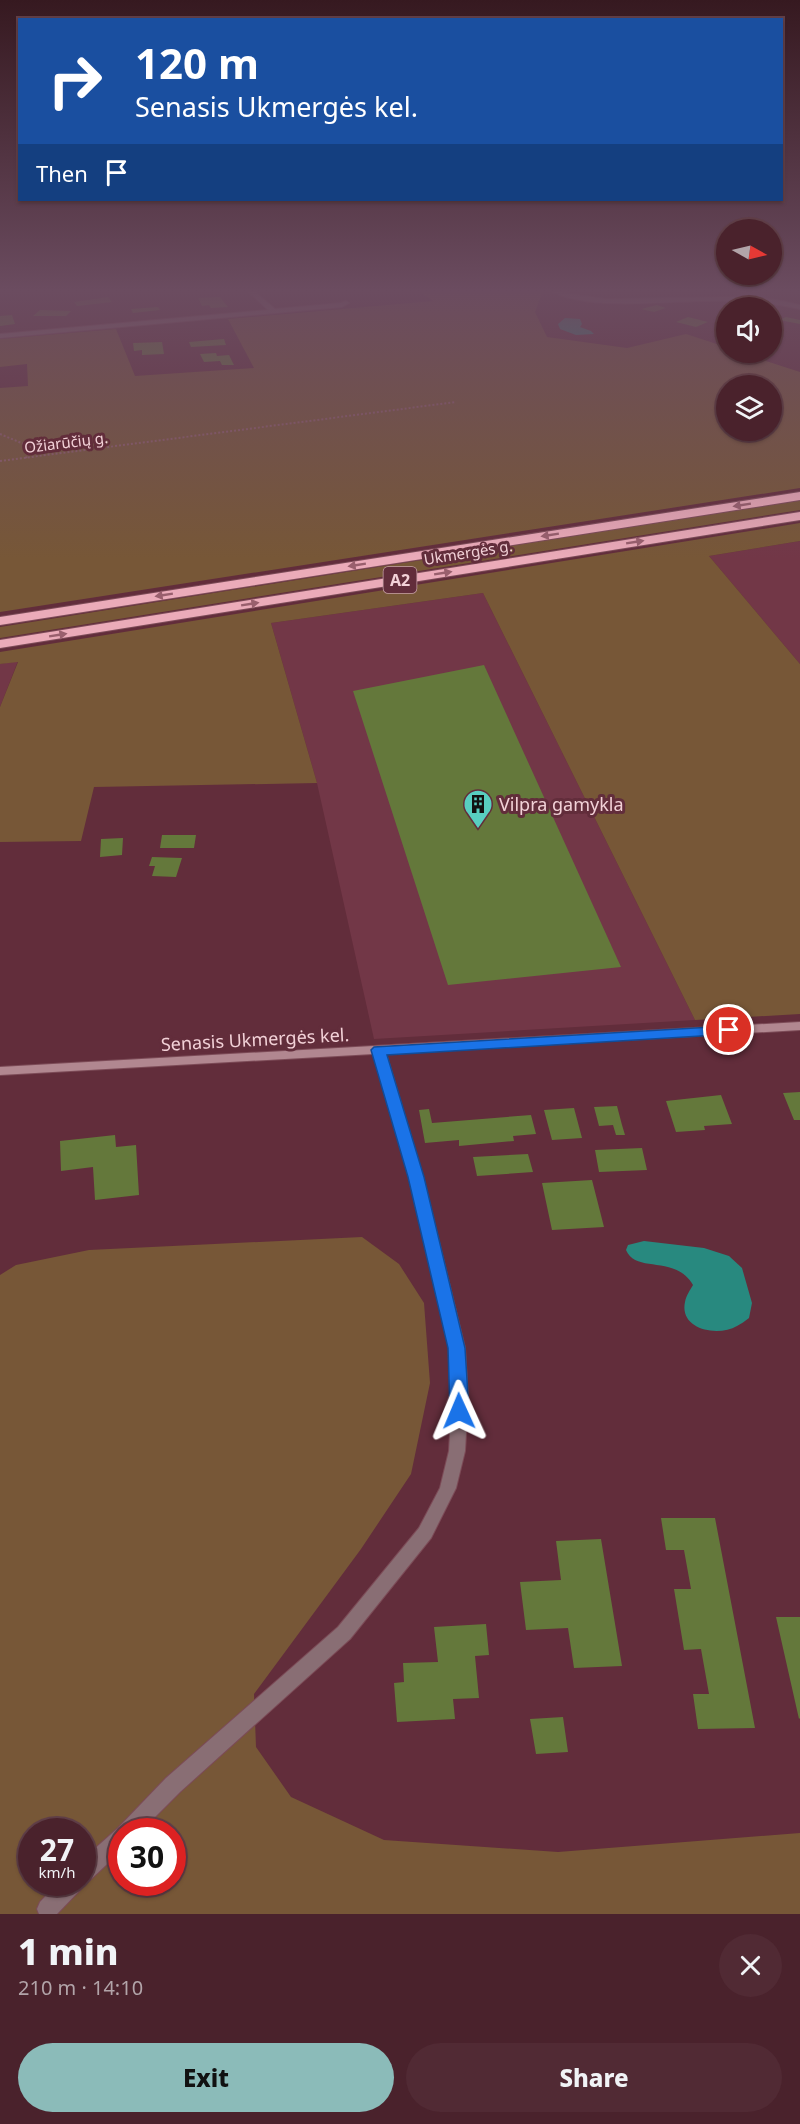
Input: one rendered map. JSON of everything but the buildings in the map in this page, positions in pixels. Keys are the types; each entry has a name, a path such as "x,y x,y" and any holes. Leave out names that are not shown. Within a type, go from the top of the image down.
{"highway":[{"name":"Ukmergės g.","path":"0,621 800,495"},
{"name":"Ukmergės g.","path":"0,644 800,516"}],"main road":[{"name":"Senasis Ukmergės kel.","path":"0,1071 800,1026"}],"street":[{"path":"140,1818 173,1785 344,1633 425,1533 448,1488 457,1451 460,1398 457,1348 416,1177 379,1050"},
{"path":"96,1861 108,1849"},
{"path":"47,1909 60,1896"}],"path":[{"name":"Ožiarūčių g.","path":"0,461 456,402"},
{"path":"0,434 31,447 26,458"}],"shaded area":[{"path":"28,380 716,380 716,441 782,441 782,380 800,380 800,488 0,612 0,388 28,386"},
{"path":"800,500 800,510 0,638 0,627"},
{"path":"800,523 800,541 709,556 800,664 800,1014 695,1020 483,593 271,623 317,783 94,787 81,841 0,842 0,707 18,662 0,664 0,652"},
{"path":"800,541 800,664 709,556"},
{"path":"483,593 695,1020 374,1039 317,783 271,623"},
{"path":"18,661 0,707 0,664"},
{"path":"362,1237 399,1264 424,1303 430,1383 411,1474 361,1549 254,1694 256,1747 291,1797 384,1840 558,1852 800,1833 800,1914 0,1914 0,1275 16,1265 89,1250"}],"water":[{"path":"644,1241 704,1248 729,1256 742,1268 752,1303 749,1318 737,1326 720,1331 702,1329 694,1325 685,1312 688,1293 693,1285 685,1276 667,1267 638,1261 626,1250 628,1245"}],"place":[{"name":"Vilpra gamykla","path":"478,830"}],"route":[{"path":"459,1411 457,1348 416,1177 379,1050 729,1030"}]}
